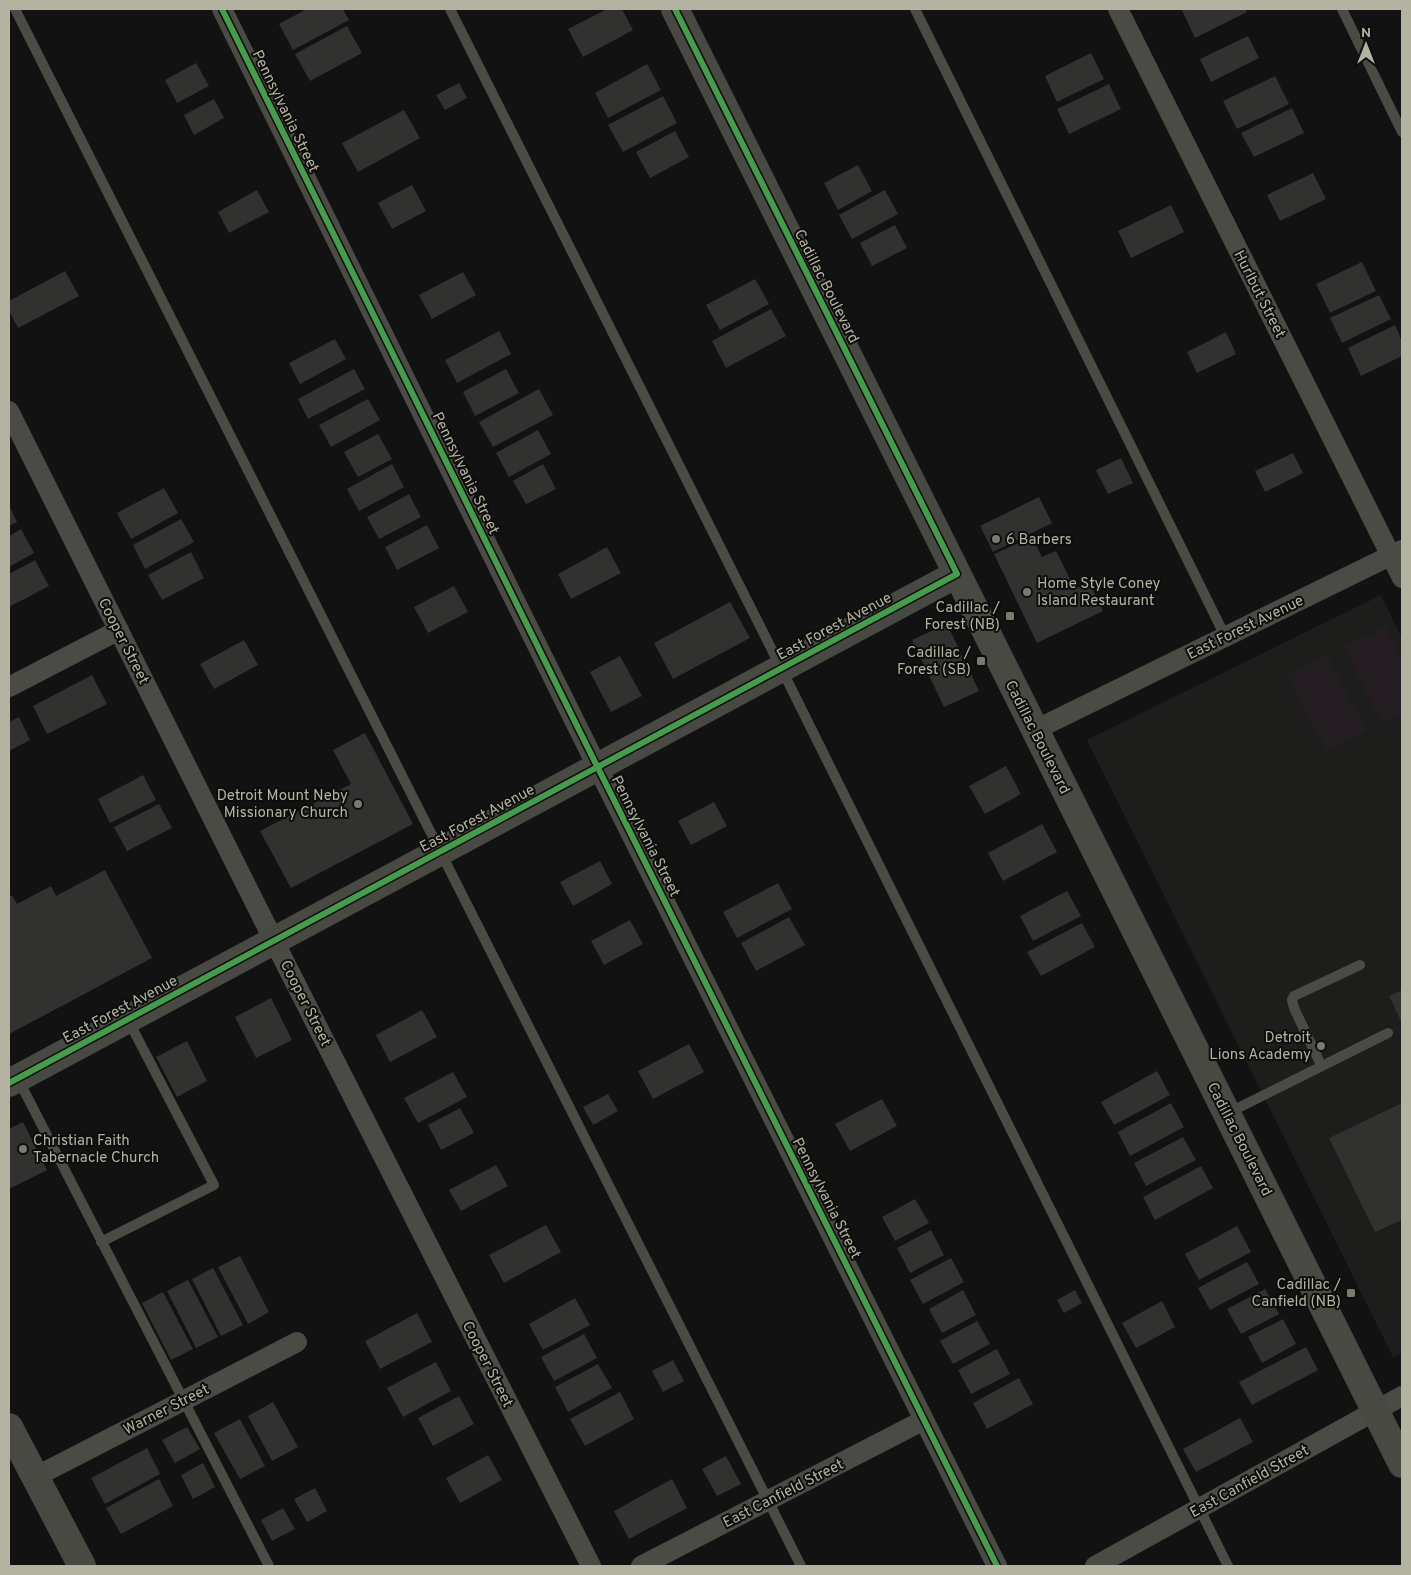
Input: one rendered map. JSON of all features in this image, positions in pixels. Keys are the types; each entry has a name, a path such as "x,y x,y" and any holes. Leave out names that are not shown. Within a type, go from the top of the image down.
{"main road":[{"name":"Cadillac Boulevard","path":"675,9 1402,1464"},
{"name":"East Forest Avenue","path":"13,1081 957,574"},
{"path":"9,1427 82,1566"}],"street":[{"name":"Pennsylvania Street","path":"222,9 997,1566"},
{"name":"Hurlbut Street","path":"1118,9 1397,553 1402,578"},
{"name":"Cooper Street","path":"9,411 274,941 591,1566"},
{"name":"East Forest Avenue","path":"1035,730 1397,553"},
{"path":"9,687 119,630"},
{"name":"Warner Street","path":"35,1476 297,1342"},
{"name":"East Canfield Street","path":"1095,1566 1402,1396"},
{"name":"East Canfield Street","path":"641,1566 924,1420"}],"lane":[{"path":"15,9 801,1566"},
{"path":"450,9 781,668 1228,1566"},
{"path":"914,9 1225,636"},
{"path":"1342,9 1402,132"},
{"path":"1322,1066 1292,1000 1294,996 1360,965"},
{"path":"102,1242 214,1185 128,1019"},
{"path":"1227,1114 1388,1033"},
{"path":"13,1081 102,1242 269,1566"}],"shaded area":[{"name":"Detroit Lions Academy","path":"1381,595 1402,639 1402,1353 1393,1357 1087,740"},
{"path":"1386,627 1402,661 1402,714 1381,724 1344,646"},
{"path":"1327,655 1367,731 1327,751 1287,676"}],"building":[{"path":"307,9 343,9 349,20 293,50 279,24"},
{"path":"607,9 622,9 633,30 583,57 568,29"},
{"path":"1245,9 1247,12 1195,38 1182,10"},
{"path":"347,26 362,53 310,81 295,54"},
{"path":"1248,36 1259,58 1211,82 1200,59"},
{"path":"1091,53 1104,79 1057,102 1045,76"},
{"path":"196,63 209,86 177,103 165,80"},
{"path":"647,64 661,90 608,118 595,93"},
{"path":"1275,76 1289,104 1237,129 1223,101"},
{"path":"459,83 467,98 445,110 436,95"},
{"path":"1109,84 1121,109 1069,134 1057,109"},
{"path":"663,96 677,123 623,152 608,125"},
{"path":"214,99 224,118 194,135 184,115"},
{"path":"1292,108 1304,133 1254,157 1241,133"},
{"path":"404,110 420,138 358,172 342,143"},
{"path":"675,131 689,157 650,178 636,152"},
{"path":"858,165 872,191 838,210 824,183"},
{"path":"1313,173 1326,199 1280,221 1267,195"},
{"path":"412,185 426,211 392,229 378,203"},
{"path":"257,190 269,212 229,233 218,212"},
{"path":"885,190 898,214 852,239 839,215"},
{"path":"1171,205 1184,232 1131,258 1118,231"},
{"path":"895,225 907,248 872,266 860,243"},
{"path":"1362,262 1376,291 1330,313 1316,284"},
{"path":"65,271 79,296 18,328 9,311 9,301"},
{"path":"463,272 476,295 432,319 419,295"},
{"path":"755,279 769,304 720,330 706,305"},
{"path":"1379,295 1391,319 1342,343 1330,318"},
{"path":"771,309 786,336 726,368 712,341"},
{"path":"1395,325 1402,341 1402,356 1361,376 1348,348"},
{"path":"499,331 511,354 457,383 445,360"},
{"path":"1226,332 1236,354 1197,373 1187,352"},
{"path":"335,339 346,359 300,384 289,363"},
{"path":"354,369 365,389 308,419 298,399"},
{"path":"506,369 519,393 475,416 463,392"},
{"path":"539,389 553,415 493,447 479,422"},
{"path":"368,399 380,420 331,447 319,425"},
{"path":"538,430 551,454 509,477 496,453"},
{"path":"378,434 392,459 358,477 344,452"},
{"path":"1293,453 1303,473 1265,492 1255,471"},
{"path":"1121,458 1133,483 1108,494 1096,470"},
{"path":"392,464 404,487 359,511 347,489"},
{"path":"543,464 556,489 526,504 513,481"},
{"path":"164,488 178,513 131,539 117,513"},
{"path":"409,494 421,517 379,539 367,517"},
{"path":"1039,497 1052,523 993,552 980,526"},
{"path":"9,506 17,522 9,526"},
{"path":"181,519 194,542 145,569 133,545"},
{"path":"427,525 439,548 397,570 385,547"},
{"path":"21,529 34,553 9,567 9,536"},
{"path":"1032,537 1042,557 1056,551 1075,589 1089,582 1103,611 1037,643 994,554"},
{"path":"607,547 621,573 571,599 558,574"},
{"path":"191,552 204,578 162,600 148,575"},
{"path":"35,560 49,586 9,607 9,574"},
{"path":"454,586 468,612 428,633 414,607"},
{"path":"730,602 750,638 673,679 654,643"},
{"path":"947,624 979,691 944,707 912,640"},
{"path":"244,640 258,665 214,689 200,664"},
{"path":"620,656 642,696 611,712 590,672"},
{"path":"92,675 107,704 47,734 33,706"},
{"path":"19,717 30,740 9,751 9,722"},
{"name":"Detroit Mount Neby Missionary Church","path":"365,733 413,824 291,888 260,831 351,784 333,750"},
{"path":"1006,766 1021,794 985,814 969,786"},
{"path":"143,775 156,800 110,823 98,799"},
{"path":"714,802 727,826 691,845 678,821"},
{"path":"159,804 172,828 127,851 114,827"},
{"path":"1042,824 1057,852 1003,881 988,853"},
{"path":"600,861 612,884 573,906 560,882"},
{"path":"105,870 152,958 9,1034 9,897 12,895 17,904 51,886 56,896"},
{"path":"778,883 792,909 737,938 723,912"},
{"path":"1067,891 1081,916 1033,941 1020,916"},
{"path":"789,917 805,945 756,971 741,943"},
{"path":"630,920 643,944 604,965 591,941"},
{"path":"1082,923 1095,947 1041,976 1027,952"},
{"path":"1402,990 1402,1023 1389,996"},
{"path":"271,998 292,1040 256,1058 235,1017"},
{"path":"422,1010 437,1037 390,1062 376,1035"},
{"path":"187,1041 207,1081 177,1097 156,1057"},
{"path":"689,1044 704,1072 653,1099 638,1071"},
{"path":"1157,1071 1170,1095 1114,1125 1101,1102"},
{"path":"453,1072 467,1097 418,1123 404,1098"},
{"path":"608,1094 618,1111 593,1125 583,1107"},
{"path":"882,1099 897,1126 850,1151 835,1124"},
{"path":"1171,1103 1184,1127 1130,1156 1118,1132"},
{"path":"1402,1103 1402,1220 1375,1232 1329,1138"},
{"path":"460,1108 474,1133 441,1150 428,1125"},
{"name":"Christian Faith Tabernacle Church","path":"23,1122 47,1170 9,1189 9,1129"},
{"path":"1183,1137 1196,1160 1146,1186 1134,1163"},
{"path":"496,1165 508,1186 461,1211 449,1190"},
{"path":"1201,1166 1213,1188 1155,1220 1143,1197"},
{"path":"915,1199 929,1223 895,1241 882,1217"},
{"path":"546,1225 561,1252 504,1283 489,1255"},
{"path":"1237,1226 1251,1252 1199,1280 1185,1254"},
{"path":"931,1230 944,1255 910,1273 897,1248"},
{"path":"240,1256 269,1312 248,1324 218,1267"},
{"path":"951,1258 964,1282 923,1304 910,1280"},
{"path":"1247,1262 1259,1284 1210,1310 1198,1288"},
{"path":"213,1268 243,1325 221,1336 192,1279"},
{"path":"188,1280 218,1337 196,1348 167,1291"},
{"path":"1265,1289 1279,1314 1241,1334 1227,1309"},
{"path":"963,1290 976,1315 942,1333 929,1309"},
{"path":"1075,1290 1082,1303 1064,1313 1057,1300"},
{"path":"163,1292 193,1349 171,1360 142,1303"},
{"path":"575,1298 590,1325 543,1350 529,1324"},
{"path":"1162,1301 1175,1327 1136,1348 1122,1323"},
{"path":"417,1313 432,1342 380,1369 365,1341"},
{"path":"1283,1319 1296,1344 1262,1363 1248,1337"},
{"path":"977,1321 990,1344 953,1364 940,1341"},
{"path":"584,1334 597,1358 554,1381 541,1357"},
{"path":"1306,1347 1318,1370 1252,1405 1239,1382"},
{"path":"997,1349 1010,1374 971,1394 958,1370"},
{"path":"673,1360 684,1381 663,1392 652,1371"},
{"path":"436,1362 451,1391 403,1417 387,1388"},
{"path":"598,1364 612,1388 568,1412 555,1387"},
{"path":"1019,1378 1033,1404 987,1429 973,1403"},
{"path":"620,1392 634,1419 585,1446 570,1419"},
{"path":"459,1396 474,1424 433,1446 418,1418"},
{"path":"273,1402 298,1447 272,1461 248,1416"},
{"path":"1240,1418 1253,1442 1196,1472 1183,1449"},
{"path":"240,1419 265,1466 240,1479 214,1433"},
{"path":"187,1427 200,1449 175,1463 162,1440"},
{"path":"147,1448 160,1474 105,1504 91,1478"},
{"path":"488,1455 502,1480 460,1503 446,1478"},
{"path":"726,1456 741,1484 717,1496 702,1469"},
{"path":"203,1463 215,1487 193,1499 181,1475"},
{"path":"159,1479 173,1506 121,1534 106,1508"},
{"path":"672,1479 687,1508 629,1539 614,1511"},
{"path":"315,1488 327,1511 307,1522 294,1499"},
{"path":"283,1508 295,1529 272,1541 261,1520"}],"cycle path":[{"path":"222,9 582,736 997,1566"},
{"path":"9,1083 957,574 675,9"}],"place":[{"name":"6 Barbers","path":"996,539"},
{"name":"Home Style Coney Island Restaurant","path":"1027,592"},
{"name":"Cadillac / Forest (NB)","path":"1010,616"},
{"name":"Cadillac / Forest (SB)","path":"981,661"},
{"name":"Detroit Mount Neby Missionary Church","path":"358,804"},
{"name":"Detroit Lions Academy","path":"1321,1046"},
{"name":"Christian Faith Tabernacle Church","path":"23,1149"},
{"name":"Cadillac / Canfield (NB)","path":"1351,1293"}]}
